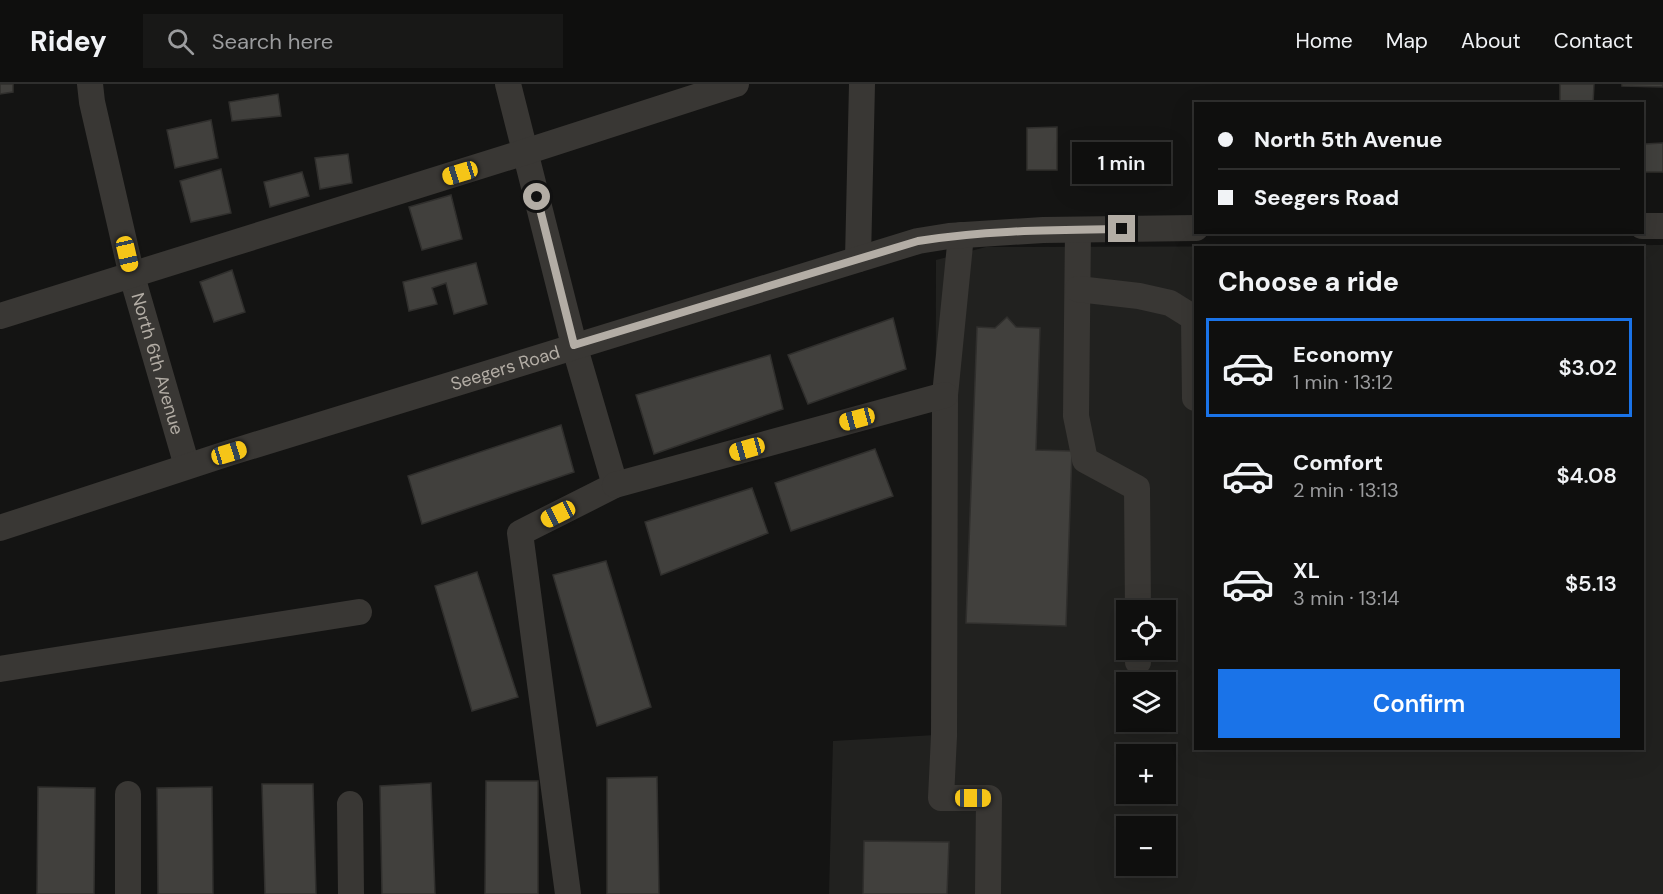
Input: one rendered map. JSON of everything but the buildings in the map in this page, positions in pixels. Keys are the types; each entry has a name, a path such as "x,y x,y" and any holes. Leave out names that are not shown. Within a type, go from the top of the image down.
{"street":[{"name":"North 6th Avenue","path":"90,84 92,102 132,276 187,466"},
{"path":"508,84 574,345 615,485"},
{"path":"0,316 736,84"},
{"path":"858,259 862,84"},
{"path":"1644,226 1663,226"},
{"name":"Seegers Road","path":"0,528 187,466 574,345 918,241 961,235 1194,228"},
{"path":"1078,230 1076,416 1084,460 1137,488 1138,600"},
{"path":"961,235 945,395 944,736 941,798 990,798 988,894"},
{"path":"1078,289 1139,296 1170,303 1194,318"},
{"path":"568,894 520,534 615,485 945,395"},
{"path":"0,669 359,612"},
{"path":"128,794 128,894"},
{"path":"350,804 351,894"}],"shaded area":[{"path":"1663,245 1663,894 829,894 833,741 935,735 936,260 986,247 1194,246 1194,750 1644,750 1644,246 1324,246"}],"route":[{"path":"537,197 574,345 918,241 949,236 1122,229"}]}
